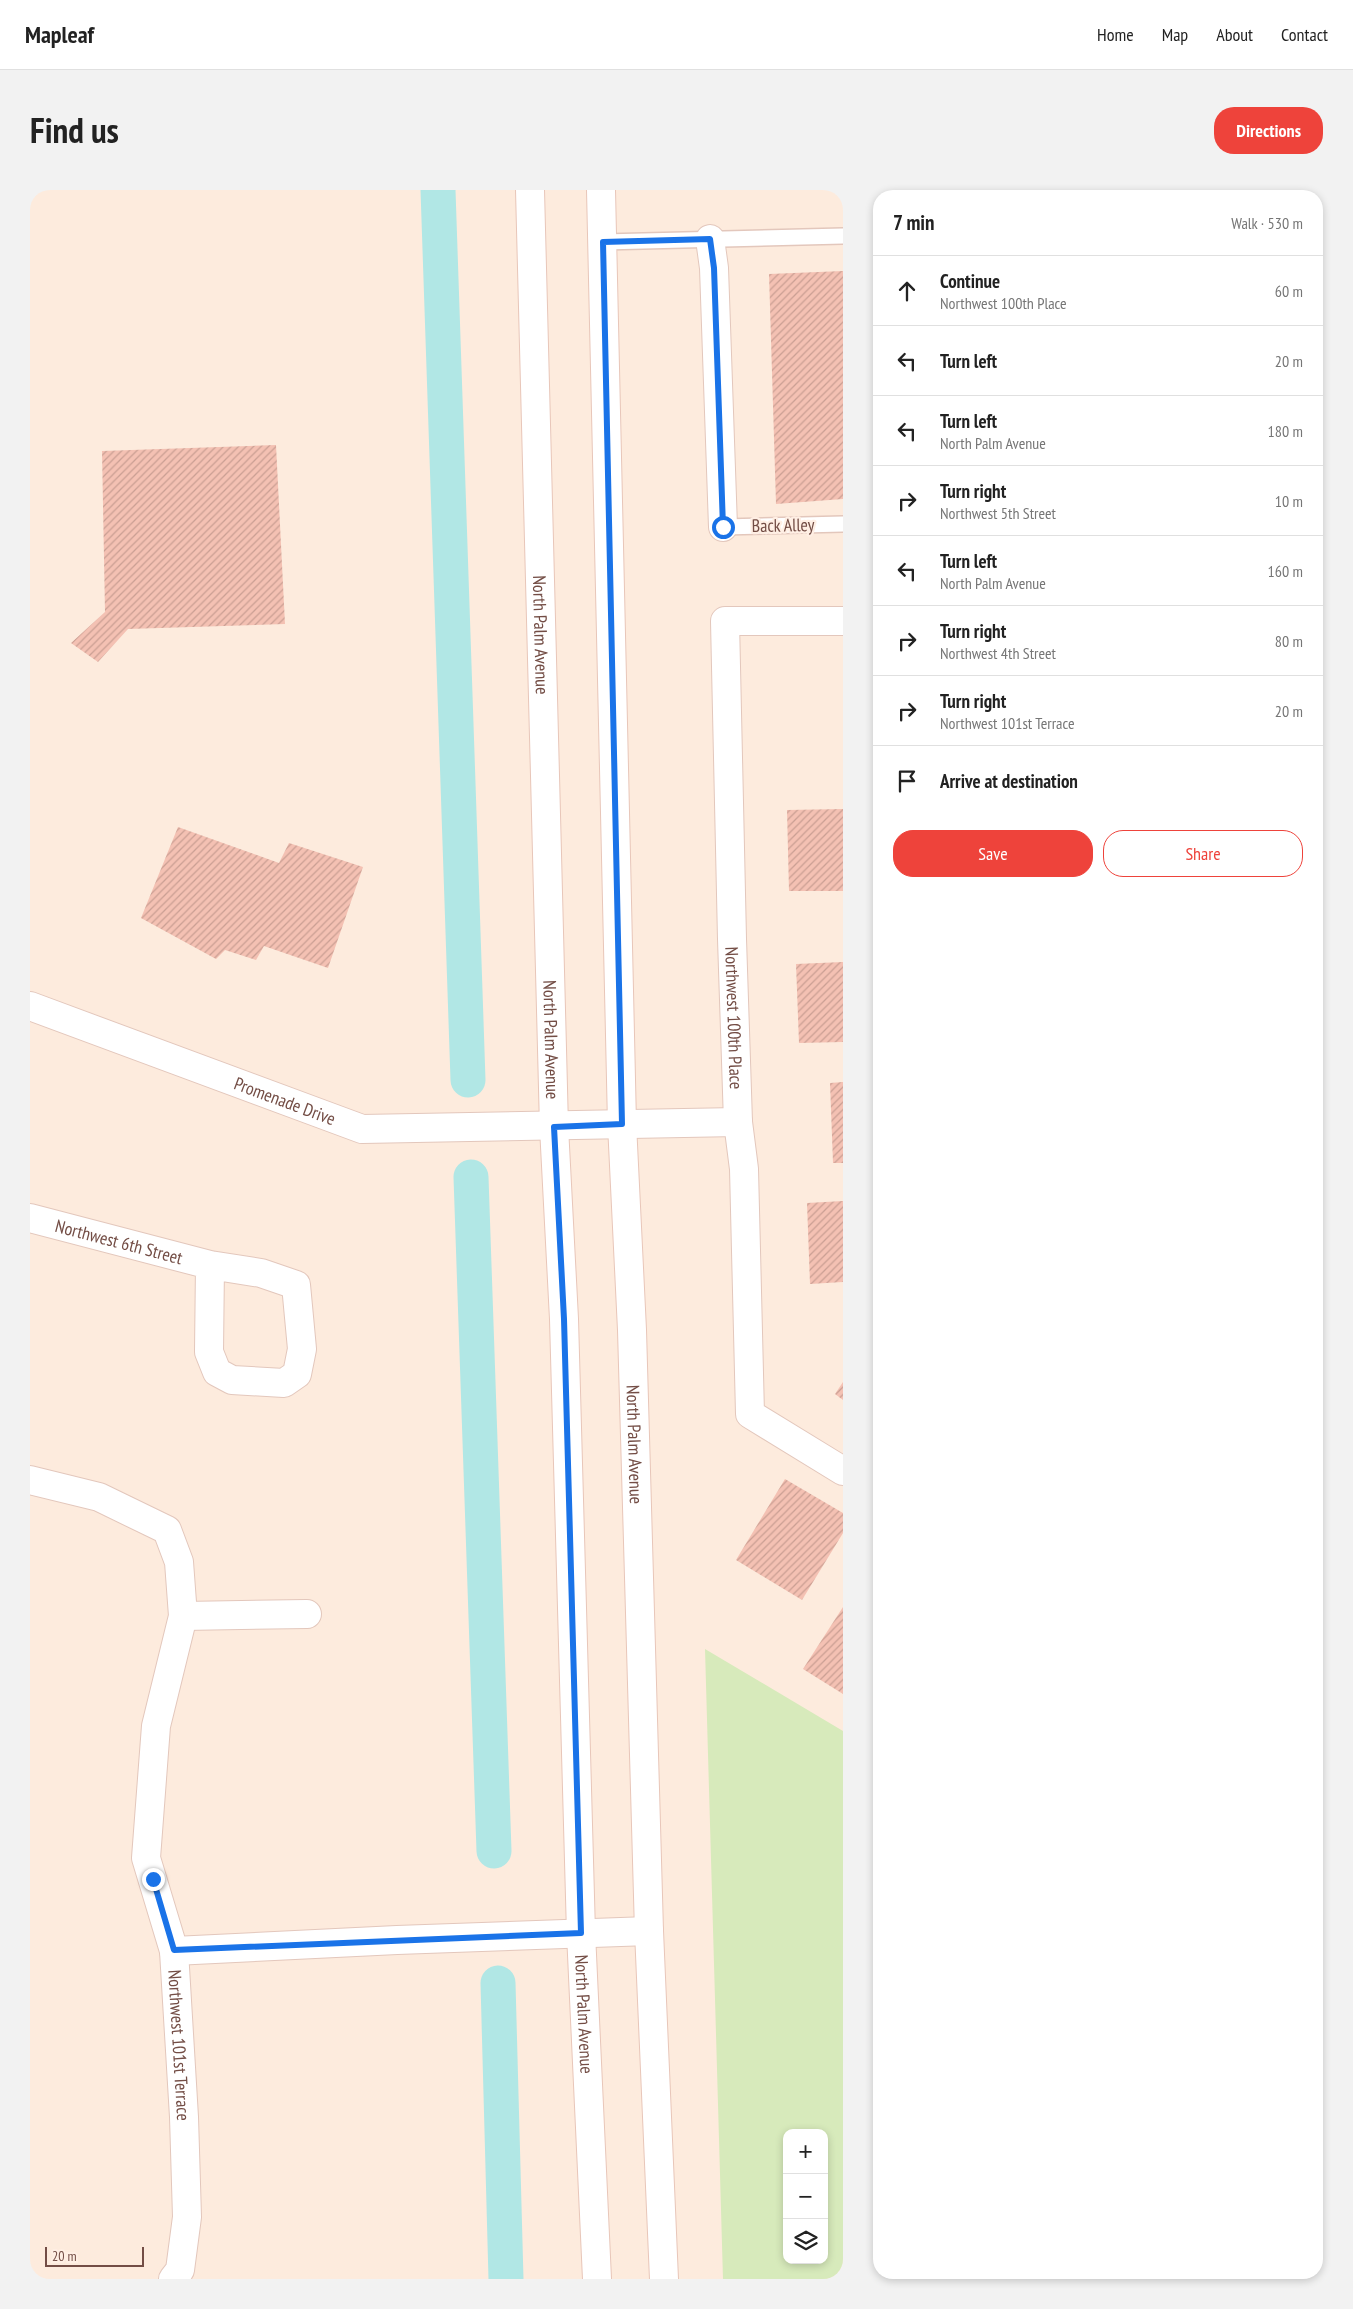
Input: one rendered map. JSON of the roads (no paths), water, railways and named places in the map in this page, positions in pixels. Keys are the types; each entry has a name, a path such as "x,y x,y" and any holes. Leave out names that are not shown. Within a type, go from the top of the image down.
{"main road":[{"name":"North Palm Avenue","path":"530,190 554,1127 565,1329 581,1933 597,2279"},
{"name":"North Palm Avenue","path":"601,190 622,1124 632,1330 649,1931 664,2279"},
{"path":"710,239 714,268 723,527"},
{"name":"Northwest 100th Place","path":"843,620 724,621 738,1122 744,1169 750,1414 843,1472"},
{"name":"Promenade Drive","path":"30,1006 362,1129 554,1127 738,1122"},
{"name":"Northwest 6th Street","path":"30,1218 210,1266 261,1273 296,1285 302,1349 297,1374 284,1383 232,1380 217,1372 209,1352 210,1266"},
{"name":"Northwest 101st Terrace","path":"30,1480 99,1498 167,1530 179,1562 183,1616 156,1726 146,1858 174,1950 183,2098 187,2217 177,2274"},
{"path":"183,1616 307,1614"},
{"path":"174,1950 649,1931"}],"lane":[{"path":"603,242 843,236"},
{"name":"Back Alley","path":"723,527 843,524"}],"waterway":[{"path":"438,190 468,1080"},
{"path":"471,1177 494,1851"},
{"path":"498,1983 506,2279"}]}
